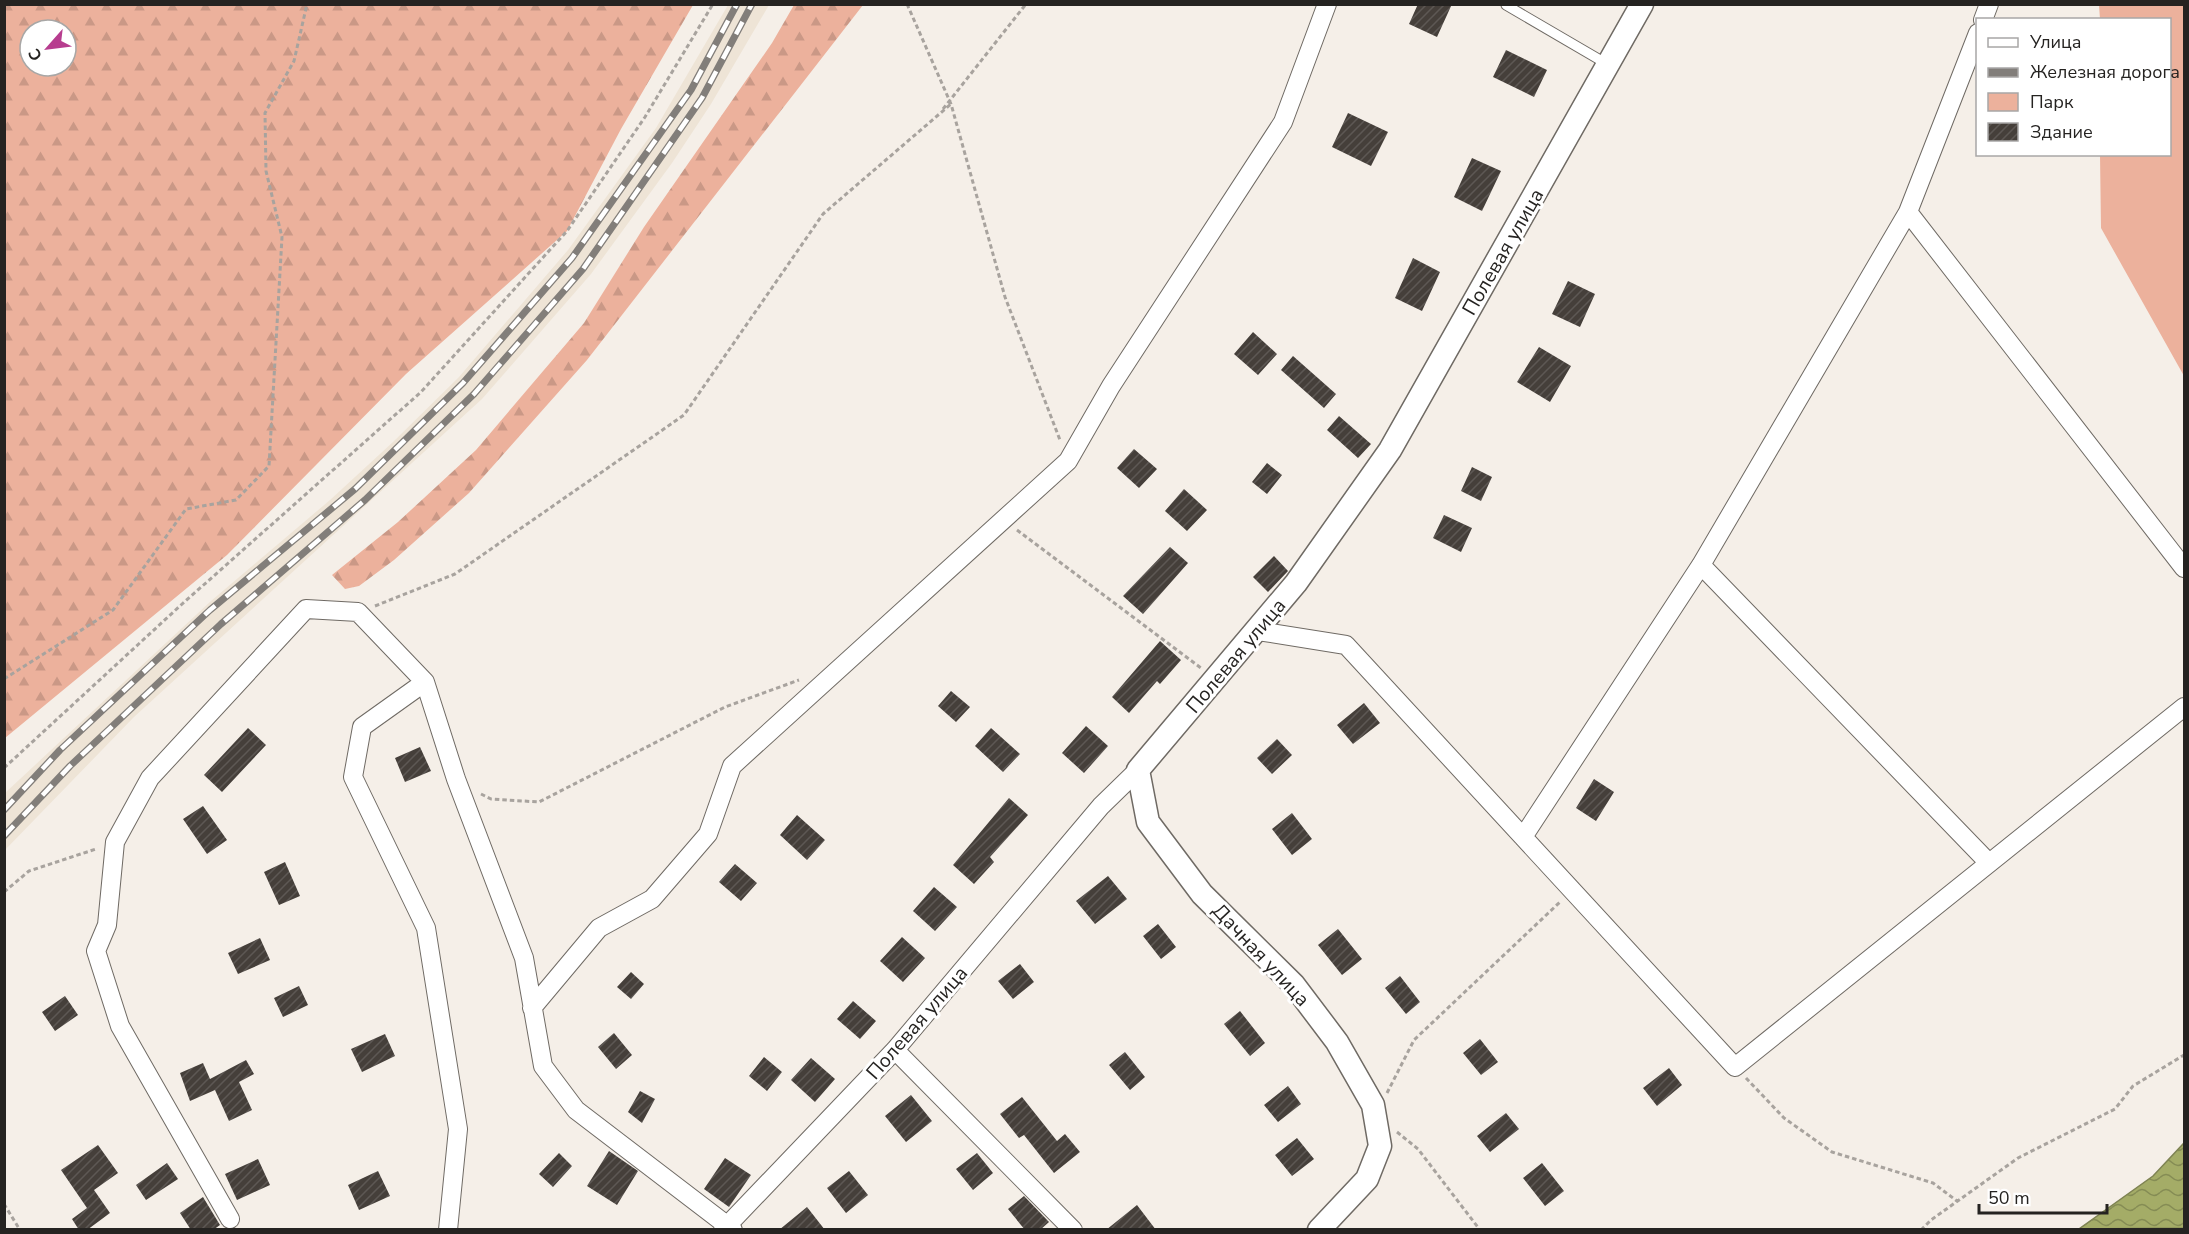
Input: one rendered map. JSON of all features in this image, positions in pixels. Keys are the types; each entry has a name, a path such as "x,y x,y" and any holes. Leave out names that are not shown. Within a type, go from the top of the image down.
{"street":[{"path":"532,1008 599,928 652,899 708,834 732,766 1068,461 1111,386 1283,122 1327,4"},
{"name":"Полевая улица","path":"728,1228 895,1050 1101,806 1138,770 1217,680 1296,583 1390,450 1642,4"},
{"path":"1523,837 1701,565 1908,212 1976,36"},
{"path":"1908,212 2184,568"},
{"path":"1701,565 1988,862"},
{"path":"230,1219 120,1026 96,951 107,925 115,842 150,778 306,609 358,612 425,682 456,779 524,958 543,1066 576,1110 728,1228"},
{"path":"1258,631 1346,645 1735,1067 2184,707"},
{"path":"425,682 362,727 354,777 426,928 459,1129 448,1230"},
{"name":"Дачная улица","path":"1138,770 1148,822 1202,894 1294,985 1337,1042 1373,1105 1380,1146 1367,1179 1319,1230"},
{"path":"895,1050 1073,1230"}],"lane":[{"path":"1506,5 1609,65"}],"path":[{"path":"4,679 113,610 186,509 236,500 269,466 282,237 266,171 265,113 294,61 307,4"},
{"path":"4,768 181,605 421,392 567,231 645,117 713,4"},
{"path":"907,4 950,102 1005,297 1068,461"},
{"path":"358,612 455,574 684,415 823,214 941,113 1026,4"},
{"path":"1003,520 1217,680"},
{"path":"456,779 491,799 539,802 725,707 810,677"},
{"path":"4,892 29,871 115,842"},
{"path":"1480,1230 1418,1149 1376,1115 1414,1040 1572,890"},
{"path":"1921,1230 1957,1201 2018,1158 2115,1109 2133,1086 2184,1055"},
{"path":"1735,1067 1784,1118 1832,1152 1933,1183 1957,1201"},
{"path":"4,1204 21,1230"}],"shaded area":[{"path":"728,5 769,5 711,104 672,163 591,274 482,399 134,717 5,850 5,793 211,601 330,500 393,442 459,377 568,250 656,128"}],"green space":[{"path":"5,4 693,5 621,129 567,231 406,374 227,555 5,738"},
{"path":"794,5 863,5 587,360 469,493 394,560 359,586 345,589 332,575 398,522 476,450 584,323 644,227 772,43"},
{"path":"2099,5 2184,5 2184,376 2101,228 2100,156 2171,156 2171,18 2100,18"}],"water":[{"path":"2184,1143 2184,1228 2079,1229 2153,1176"}],"building":[{"path":"1418,4 1452,4 1437,37 1409,24"},
{"path":"1506,50 1547,70 1534,97 1493,77"},
{"path":"1348,113 1388,132 1371,166 1332,147"},
{"path":"1472,158 1501,171 1482,211 1454,197"},
{"path":"1413,258 1440,272 1422,311 1395,298"},
{"path":"1568,281 1595,294 1580,327 1552,314"},
{"path":"1253,332 1277,354 1258,375 1234,354"},
{"path":"1539,347 1571,366 1550,402 1517,382"},
{"path":"1293,356 1336,394 1324,408 1281,370"},
{"path":"1339,416 1371,444 1358,458 1327,430"},
{"path":"1134,449 1157,469 1139,488 1117,468"},
{"path":"1267,463 1282,475 1267,494 1252,482"},
{"path":"1472,467 1492,477 1481,501 1461,491"},
{"path":"1184,489 1207,510 1187,531 1165,511"},
{"path":"1444,515 1472,528 1461,552 1433,538"},
{"path":"1170,547 1188,563 1143,614 1123,596"},
{"path":"1274,556 1288,571 1268,592 1253,577"},
{"path":"1160,641 1181,660 1160,684 1157,681 1129,713 1112,697"},
{"path":"951,691 970,707 956,722 938,706"},
{"path":"1364,703 1380,723 1353,744 1337,725"},
{"path":"1086,726 1108,746 1084,773 1062,753"},
{"path":"248,728 266,745 222,792 204,775"},
{"path":"991,728 1020,754 1003,772 975,746"},
{"path":"1277,739 1292,755 1272,774 1257,758"},
{"path":"420,747 431,771 405,782 395,758"},
{"path":"1594,779 1614,792 1596,821 1576,808"},
{"path":"1009,798 1028,815 990,857 994,862 974,884 953,865"},
{"path":"203,806 227,840 207,854 183,819"},
{"path":"1292,813 1312,839 1292,855 1272,829"},
{"path":"797,815 825,840 807,860 780,835"},
{"path":"285,862 300,896 279,905 264,872"},
{"path":"735,864 757,883 741,901 719,882"},
{"path":"1108,876 1127,899 1095,924 1076,901"},
{"path":"934,887 957,907 935,931 913,911"},
{"path":"1158,924 1176,947 1161,959 1143,936"},
{"path":"1338,929 1362,959 1342,975 1318,945"},
{"path":"902,937 925,958 903,982 880,961"},
{"path":"260,938 270,960 238,974 228,953"},
{"path":"1020,964 1034,982 1013,999 998,981"},
{"path":"631,972 644,984 631,999 617,987"},
{"path":"1400,976 1420,1002 1406,1014 1385,988"},
{"path":"299,986 308,1005 283,1017 274,998"},
{"path":"65,996 78,1015 55,1031 42,1012"},
{"path":"853,1001 876,1021 860,1039 837,1019"},
{"path":"1240,1011 1265,1043 1250,1056 1224,1024"},
{"path":"614,1033 632,1055 616,1069 598,1047"},
{"path":"385,1034 395,1056 362,1072 351,1049"},
{"path":"1480,1039 1498,1062 1481,1075 1463,1053"},
{"path":"1125,1052 1145,1077 1130,1090 1109,1065"},
{"path":"764,1057 782,1072 767,1091 749,1076"},
{"path":"811,1058 835,1079 815,1102 791,1080"},
{"path":"246,1060 254,1074 239,1082 252,1110 229,1121 215,1090 190,1101 180,1073 203,1063 210,1079"},
{"path":"1669,1068 1682,1085 1657,1106 1643,1088"},
{"path":"1288,1086 1301,1104 1278,1122 1264,1105"},
{"path":"640,1091 655,1099 642,1123 628,1112"},
{"path":"911,1095 932,1121 906,1142 885,1116"},
{"path":"1022,1097 1057,1141 1065,1134 1080,1152 1054,1173 1024,1135 1019,1138 1000,1114"},
{"path":"1506,1113 1519,1129 1490,1152 1477,1136"},
{"path":"1297,1138 1314,1159 1292,1176 1275,1155"},
{"path":"98,1145 118,1173 94,1190 110,1213 87,1230 79,1230 72,1219 87,1208 61,1170"},
{"path":"609,1151 638,1171 617,1205 587,1186"},
{"path":"559,1153 572,1166 553,1187 539,1174"},
{"path":"977,1153 993,1173 973,1190 956,1169"},
{"path":"725,1158 751,1175 729,1207 704,1189"},
{"path":"258,1159 270,1185 237,1200 225,1174"},
{"path":"167,1163 178,1179 146,1200 136,1185"},
{"path":"1542,1163 1564,1191 1545,1206 1523,1178"},
{"path":"378,1171 390,1196 359,1210 348,1185"},
{"path":"849,1171 868,1195 846,1213 827,1188"},
{"path":"1024,1196 1049,1222 1040,1230 1025,1230 1008,1209"},
{"path":"203,1197 220,1225 213,1230 191,1230 180,1213"},
{"path":"1137,1205 1156,1230 1106,1230"},
{"path":"807,1207 825,1230 779,1230"}],"railway":[{"path":"4,810 60,750 210,610 355,489 463,383 572,258 691,90 737,4"},
{"path":"4,836 70,766 221,624 365,500 474,394 583,269 702,98 752,4"}]}
